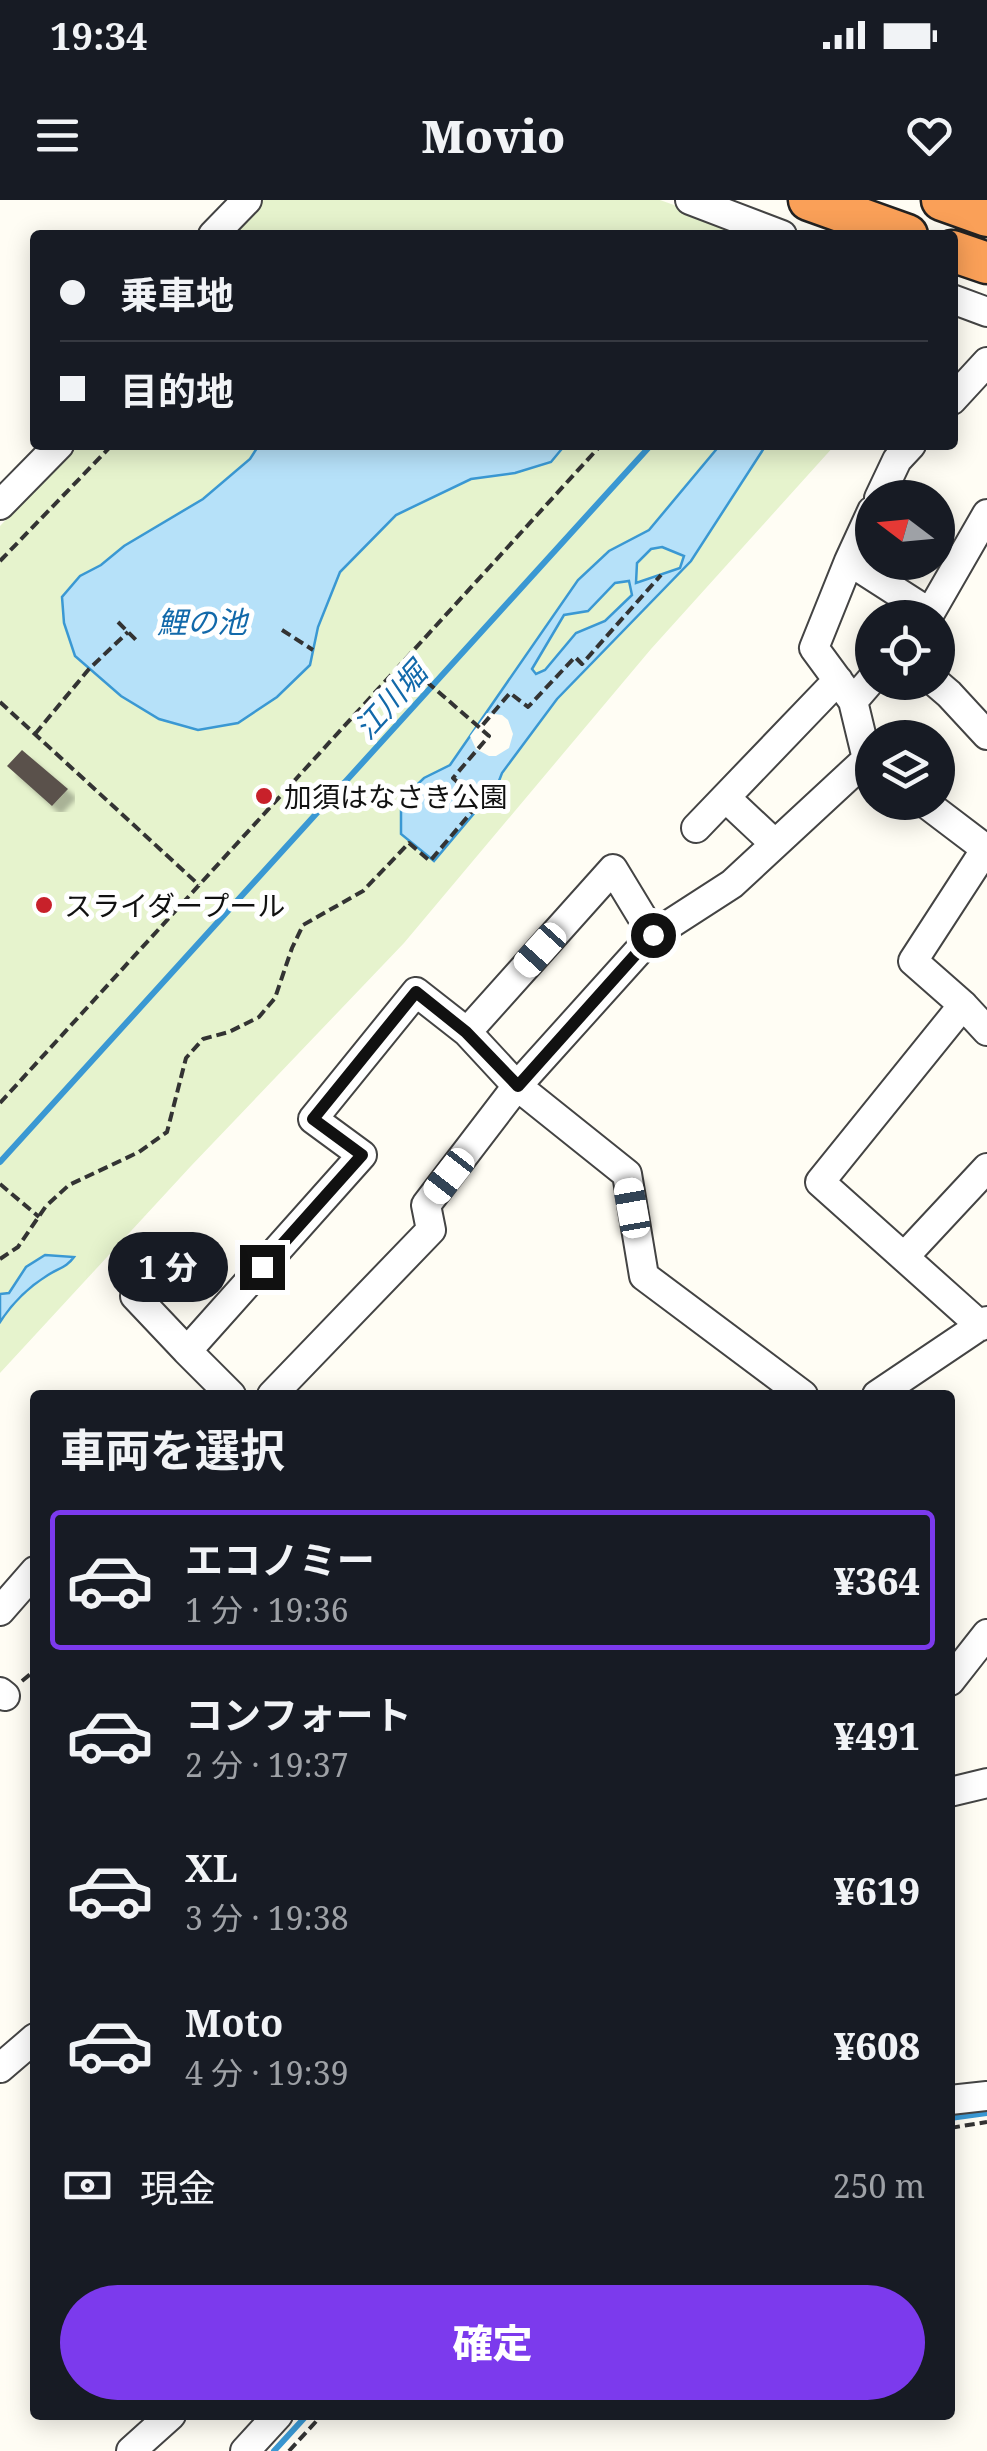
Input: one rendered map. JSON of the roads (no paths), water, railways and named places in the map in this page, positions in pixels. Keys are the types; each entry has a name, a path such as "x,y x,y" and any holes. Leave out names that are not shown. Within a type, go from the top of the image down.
{"highway":[{"path":"809,200 893,230"},
{"path":"942,200 987,216"},
{"path":"958,253 987,264"}],"street":[{"path":"219,230 247,200"},
{"path":"690,200 769,230"},
{"path":"958,301 987,312"},
{"path":"958,393 987,362"},
{"path":"0,505 54,450"},
{"path":"888,480 906,450"},
{"path":"937,600 987,514"},
{"path":"855,548 814,648 845,690 855,720"},
{"path":"849,561 906,600"},
{"path":"696,828 845,690 855,686"},
{"path":"955,700 987,735"},
{"path":"277,1390 431,1230 426,1205 518,1086 653,935 732,884 855,775"},
{"path":"726,798 775,844"},
{"path":"948,820 986,848 913,961 987,1031"},
{"path":"466,1032 613,869 653,935"},
{"path":"187,1351 362,1155 313,1119 416,992 466,1032 518,1086 627,1174 644,1276 797,1390"},
{"path":"885,1390 984,1324 820,1182 963,1005"},
{"path":"904,1257 987,1168"},
{"path":"134,1296 187,1351 200,1384"},
{"path":"0,1610 30,1577"},
{"path":"955,1676 987,1634"},
{"path":"955,1791 987,1783"},
{"path":"0,2068 30,2042"},
{"path":"955,2099 987,2096"},
{"path":"131,2451 165,2420"}],"water":[{"name":"鯉の池","path":"256,450 561,450 551,462 515,473 471,479 396,515 340,572 318,627 310,665 277,697 238,723 198,730 159,719 121,696 75,656 64,623 62,597 80,576 203,499"},
{"path":"716,450 763,450 691,561 557,699 502,773 497,786 434,861 401,834 401,800 424,778 450,765 578,580 609,551 649,530","holes":["662,547 684,556 680,568 636,583 637,563 651,549","629,581 632,595 605,621 576,633 545,670 536,674 532,669 564,615 588,611 615,583"]},
{"path":"45,1255 74,1257 27,1290 0,1322 0,1294 9,1293 26,1267"}],"waterway":[{"name":"江川堀","path":"0,1162 646,450"},
{"path":"955,2117 987,2113"},
{"path":"274,2451 302,2420"}],"place":[{"name":"加須はなさき公園","path":"264,796"},
{"name":"スライダープール","path":"44,905"}]}
